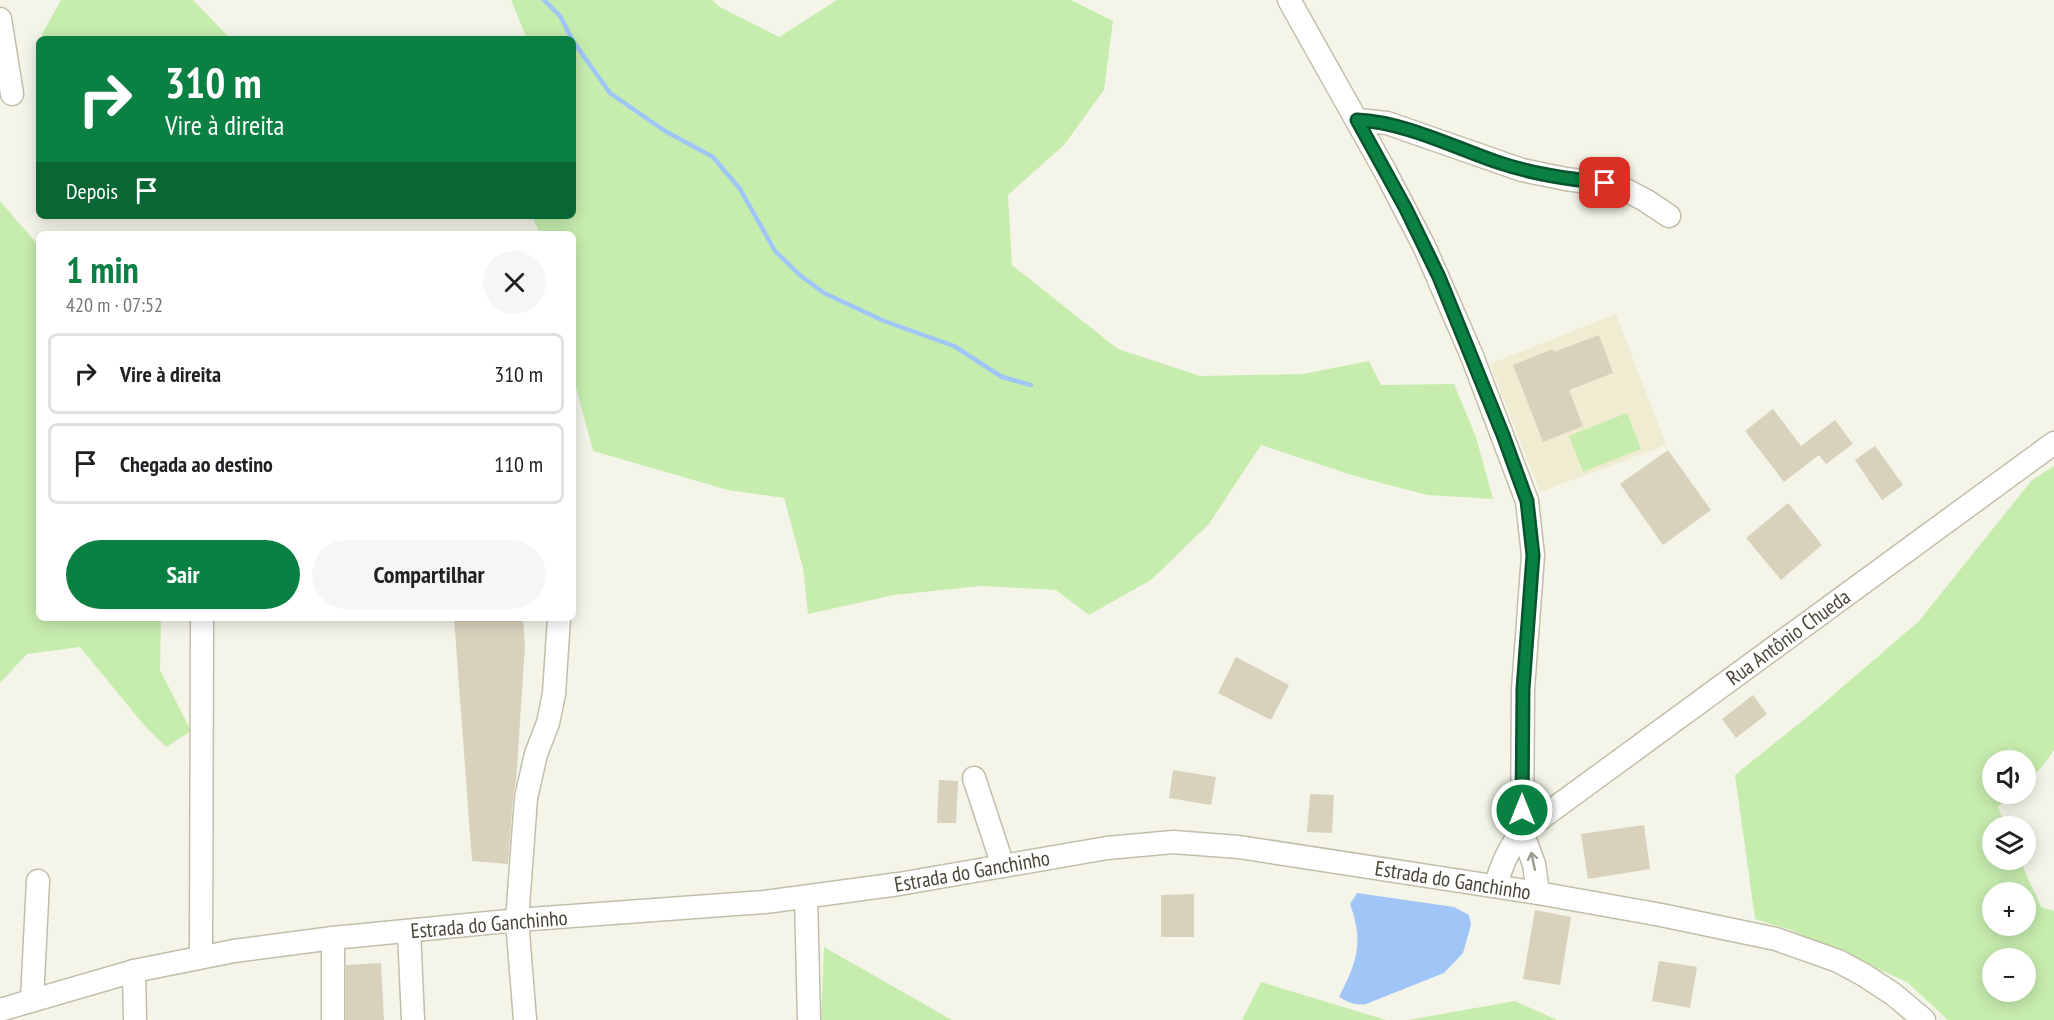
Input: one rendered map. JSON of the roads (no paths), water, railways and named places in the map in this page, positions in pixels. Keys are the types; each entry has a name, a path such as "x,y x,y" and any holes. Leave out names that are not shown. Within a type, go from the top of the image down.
{"street":[{"path":"1290,0 1406,209 1439,277 1527,501 1533,555 1523,689 1522,832 1534,864 1538,893"},
{"path":"0,19 12,94"},
{"path":"1357,120 1387,123 1522,170 1618,186 1669,216"},
{"name":"Rua Antônio Chueda","path":"1522,832 2054,442"},
{"path":"201,957 202,621"},
{"path":"525,1020 517,920 526,798 536,754 548,723 555,694 559,621"},
{"path":"974,778 1004,866"},
{"path":"1495,886 1503,861 1522,832"},
{"name":"Estrada do Ganchinho","path":"0,1010 134,971 243,949 517,920 723,906 806,897 899,884 1107,848 1173,842 1239,848 1495,886 1776,939 1838,961 1864,975 1893,994 1924,1020"},
{"path":"32,1000 38,881"},
{"path":"806,897 809,1020"},
{"path":"409,931 413,1020"},
{"path":"333,938 333,1020"},
{"path":"134,971 135,1020"}],"water":[{"path":"1357,893 1454,907 1469,915 1471,925 1463,953 1444,973 1366,1004 1352,1003 1339,997 1350,973 1356,952 1357,930 1350,904"}],"waterway":[{"path":"544,0 560,16 570,36"},
{"path":"576,45 610,93 665,131 713,157 740,189 775,251 801,276 824,293 884,321 954,346 1002,377 1031,385"}]}
